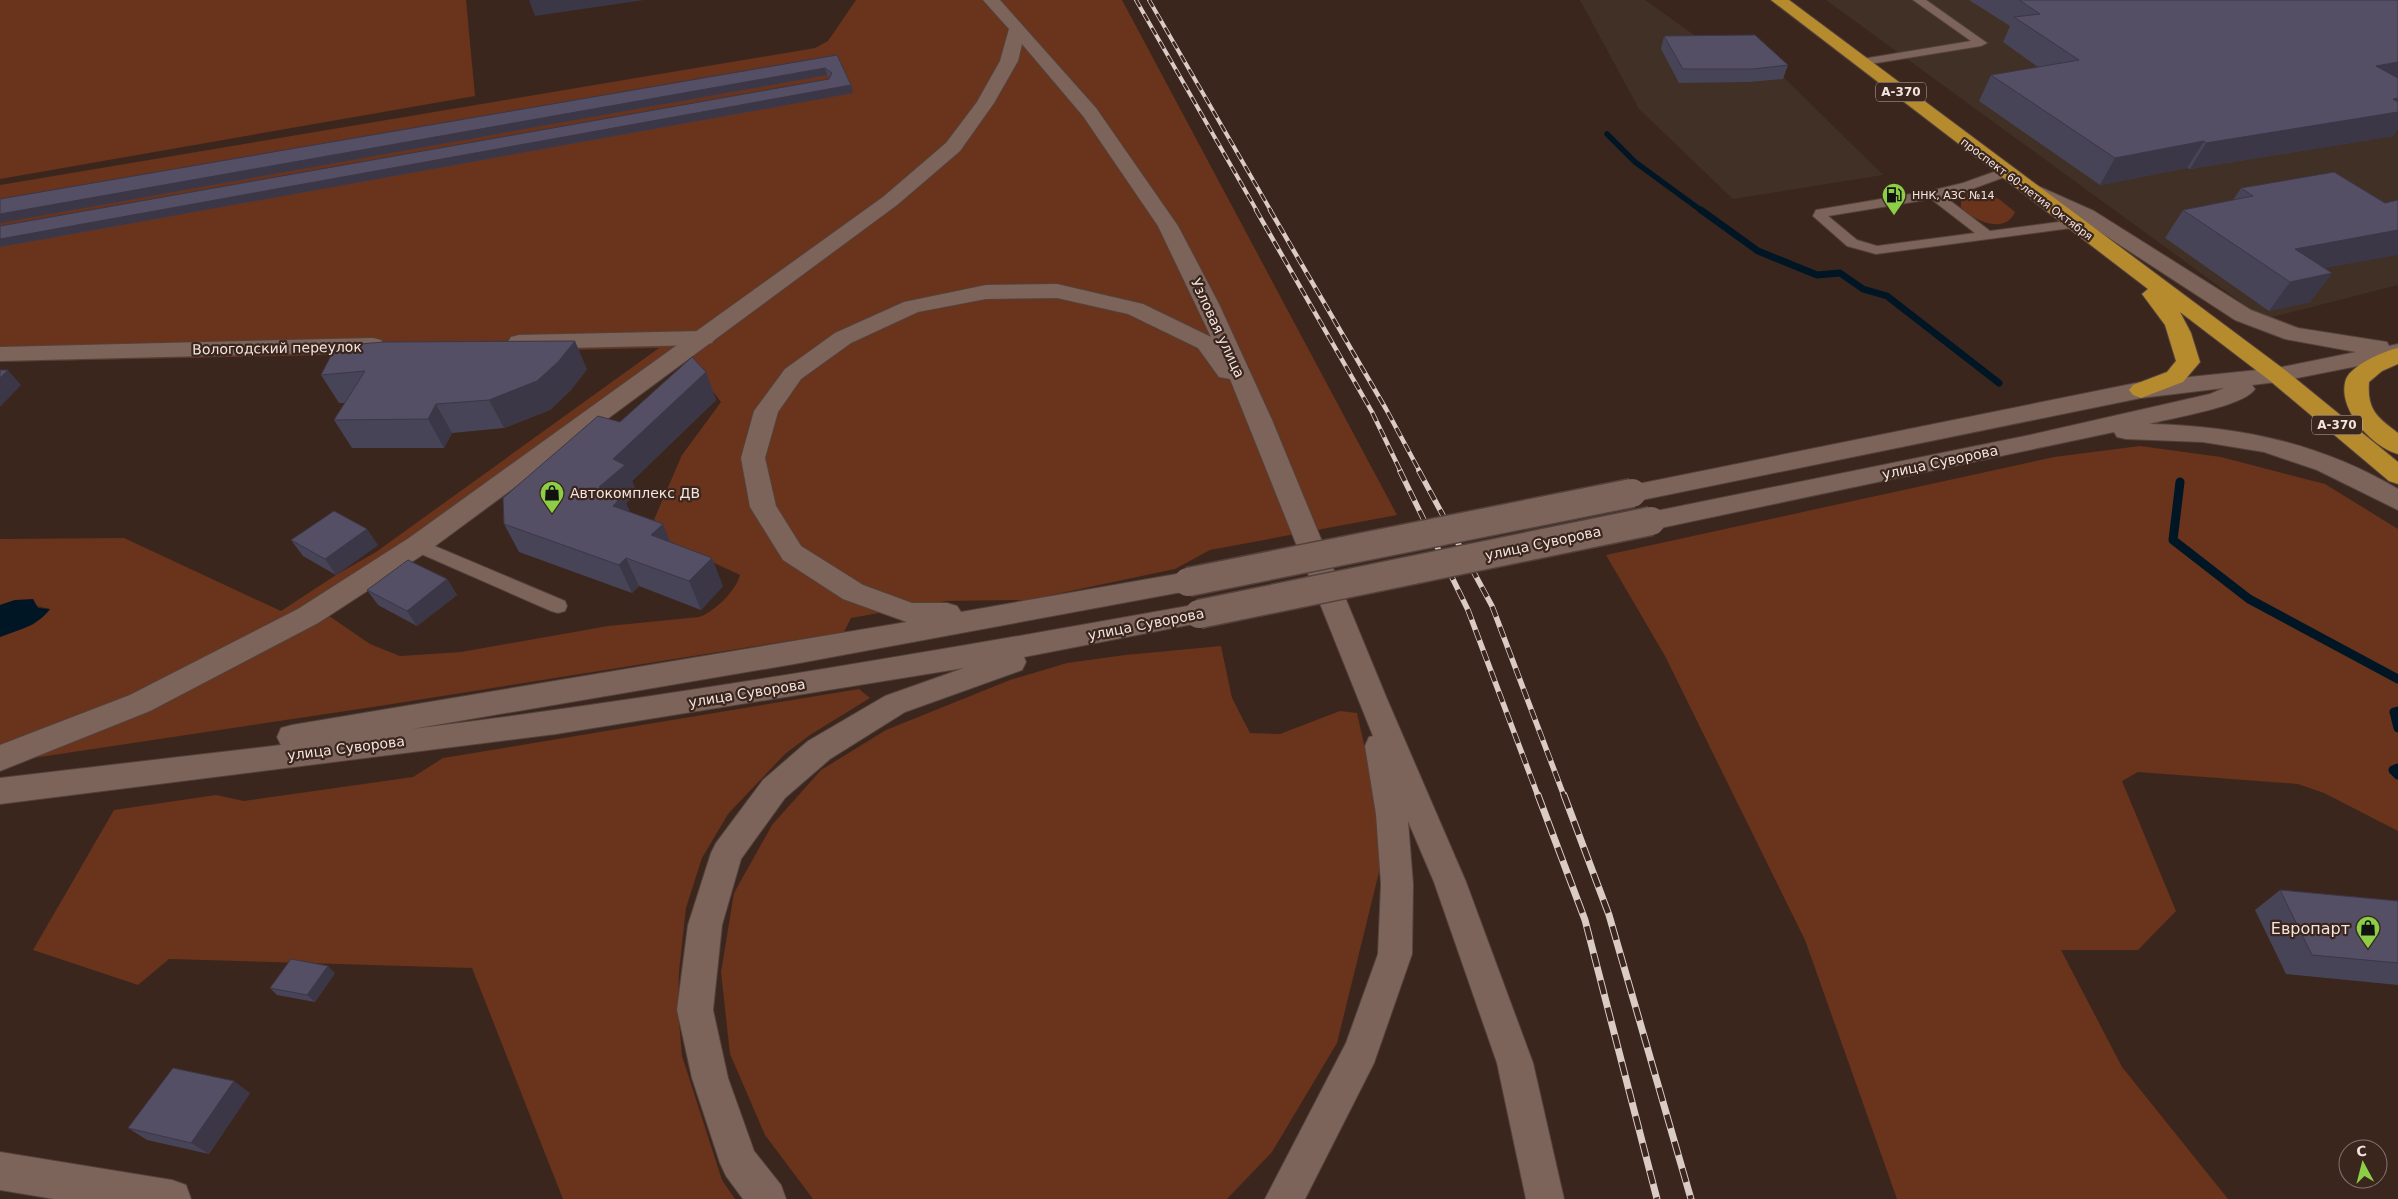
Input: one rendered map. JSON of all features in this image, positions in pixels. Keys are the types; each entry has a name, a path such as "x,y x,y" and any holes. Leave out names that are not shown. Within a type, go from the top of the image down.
{"highway":[{"name":"проспект 60-летия Октября","path":"1779,0 2004,172 2277,376"},
{"path":"2120,258 2169,312 2184,338 2188,362 2175,377 2141,390"},
{"path":"2398,351 2358,379 2356,398 2368,422 2398,446"},
{"name":"А-370","path":"2277,376 2398,458"},
{"name":"А-370","path":"2277,376 2398,475"}],"street":[{"name":"Узловая улица","path":"991,0 1018,28 1090,112 1168,226 1200,289 1260,420 1372,699"},
{"path":"0,758 140,703 308,616 418,545 890,201 953,147 985,103 1009,61 1018,28"},
{"path":"2022,185 2087,215 2243,315 2293,334 2398,351"},
{"path":"1018,613 911,613 853,592 792,553 763,507 753,458 766,411 793,374 843,338 912,307 986,292 1057,291 1166,316 1180,315 1193,307 1200,289"},
{"path":"1135,309 1206,343 1260,420"},
{"path":"496,342 704,338"},
{"name":"Вологодский переулок","path":"0,354 397,345"},
{"name":"улица Суворова","path":"0,786 1018,613 1188,582 2141,390 2277,376 2398,351"},
{"name":"улица Суворова","path":"0,792 553,722 799,685 1026,647 1199,614 2030,443 2217,400 2277,376"},
{"path":"2030,443 2123,430 2187,433 2250,440 2316,461 2380,490 2398,501"},
{"path":"767,1199 739,1164 710,1078 695,1010 705,925 727,854 768,797 774,789 818,750 895,704 1025,657 1199,614"},
{"path":"1284,1199 1361,1051 1394,954 1397,884 1392,814 1372,699"},
{"path":"1372,699 1450,882 1516,1063 1545,1199"},
{"path":"1272,1199 1304,1163"},
{"path":"0,1171 172,1199"}],"lane":[{"path":"1862,63 1982,43 1919,0"},
{"path":"2004,172 1966,186 1934,194 1821,213 1820,216 1852,244 1876,250 2074,224"},
{"path":"1934,194 1988,236"},
{"path":"418,545 558,606"}],"shaded area":[{"path":"0,0 466,0 475,96 0,179"},
{"path":"856,0 1122,0 1397,515 1210,550 1175,569 1028,600 946,601 851,618 844,632 386,705 0,763 0,637 34,624 49,609 15,600 0,605 0,539 124,538 281,611 336,575 376,552 659,348 0,362 0,185 815,48 828,41","holes":["674,360 696,369 721,402 682,455 653,522 661,538 740,575 734,588 711,611 699,617 608,626 461,652 400,656 370,644 319,609"]},
{"path":"1580,0 1645,0 1735,64 1767,61 1883,175 1733,199 1639,109"},
{"path":"1826,0 2398,0 2398,285 2264,319"},
{"path":"1983,191 1999,199 2015,212 2010,219 2004,223 1989,223 1973,217 1961,207 1961,198 1968,192"},
{"path":"2140,446 2221,457 2325,484 2398,529 2398,831 2324,793 2298,784 2138,772 2122,781 2176,911 2138,950 2061,950 2122,1067 2228,1199 1897,1199 1805,940 1665,656 1606,555 2054,457"},
{"path":"1221,646 1232,698 1250,733 1280,734 1340,711 1357,713 1372,780 1383,856 1337,1043 1272,1152 1227,1199 813,1199 765,1135 730,1054 721,972 734,893 772,825 821,770 886,730 1010,680 1067,663 1125,655"},
{"path":"859,689 870,698 810,735 785,754 728,814 702,858 686,908 679,972 678,1009 682,1056 722,1180 735,1199 563,1199 472,968 169,959 138,985 33,950 114,810 216,795 244,801 413,777 443,758"}],"water":[{"path":"33,599 38,608 50,609 40,620 21,630 0,637 0,605 15,600"}],"building":[{"path":"2019,0 2398,0 2398,62 2376,66 2398,78 2398,98 2393,99 2398,102 2398,112 2206,143 2204,141 2115,158 1991,75 2079,60 2014,17 2040,14"},
{"path":"1755,35 1788,65 1753,69 1683,69 1664,36"},
{"path":"837,55 851,85 0,239 0,226 829,79 832,73 825,68 0,214 0,199"},
{"path":"2334,172 2385,203 2398,200 2398,230 2295,249 2332,273 2290,282 2183,210 2253,196 2241,188"},
{"path":"575,341 558,362 537,381 489,400 436,404 428,419 334,420 365,371 321,375 336,346 384,342"},
{"path":"692,357 706,372 613,459 625,465 599,487 623,495 613,506 663,524 651,535 712,558 689,581 626,558 619,565 504,524 503,498 598,416 620,422"},
{"path":"0,370 8,370 0,378"},
{"path":"334,511 367,529 325,559 291,540"},
{"path":"408,560 447,579 407,611 367,590"},
{"path":"2280,890 2398,901 2398,963 2312,955"},
{"path":"291,959 328,966 307,995 270,988"},
{"path":"173,1068 234,1081 191,1143 128,1128"}],"waterway":[{"path":"1607,134 1635,162 1702,211"},
{"path":"1701,210 1758,251 1817,275 1840,273 1863,289 1887,296 1999,383"},
{"path":"2180,482 2173,540 2249,599 2398,679"},
{"path":"2398,711 2394,712 2398,728"},
{"path":"2398,768 2393,770 2398,775"}],"railway":[{"path":"1136,0 1257,211"},
{"path":"1149,0 1271,211"},
{"path":"1256,210 1372,412 1401,472"},
{"path":"1270,210 1386,409 1420,472"},
{"path":"1400,471 1468,610 1538,796"},
{"path":"1419,471 1492,606 1564,796"},
{"path":"1538,795 1585,920 1657,1199"},
{"path":"1564,795 1609,915 1691,1199"}],"place":[{"name":"ННК, АЗС №14","path":"1894,216"},
{"name":"Автокомплекс ДВ","path":"552,514"},
{"name":"Европарт","path":"2368,949"}]}
